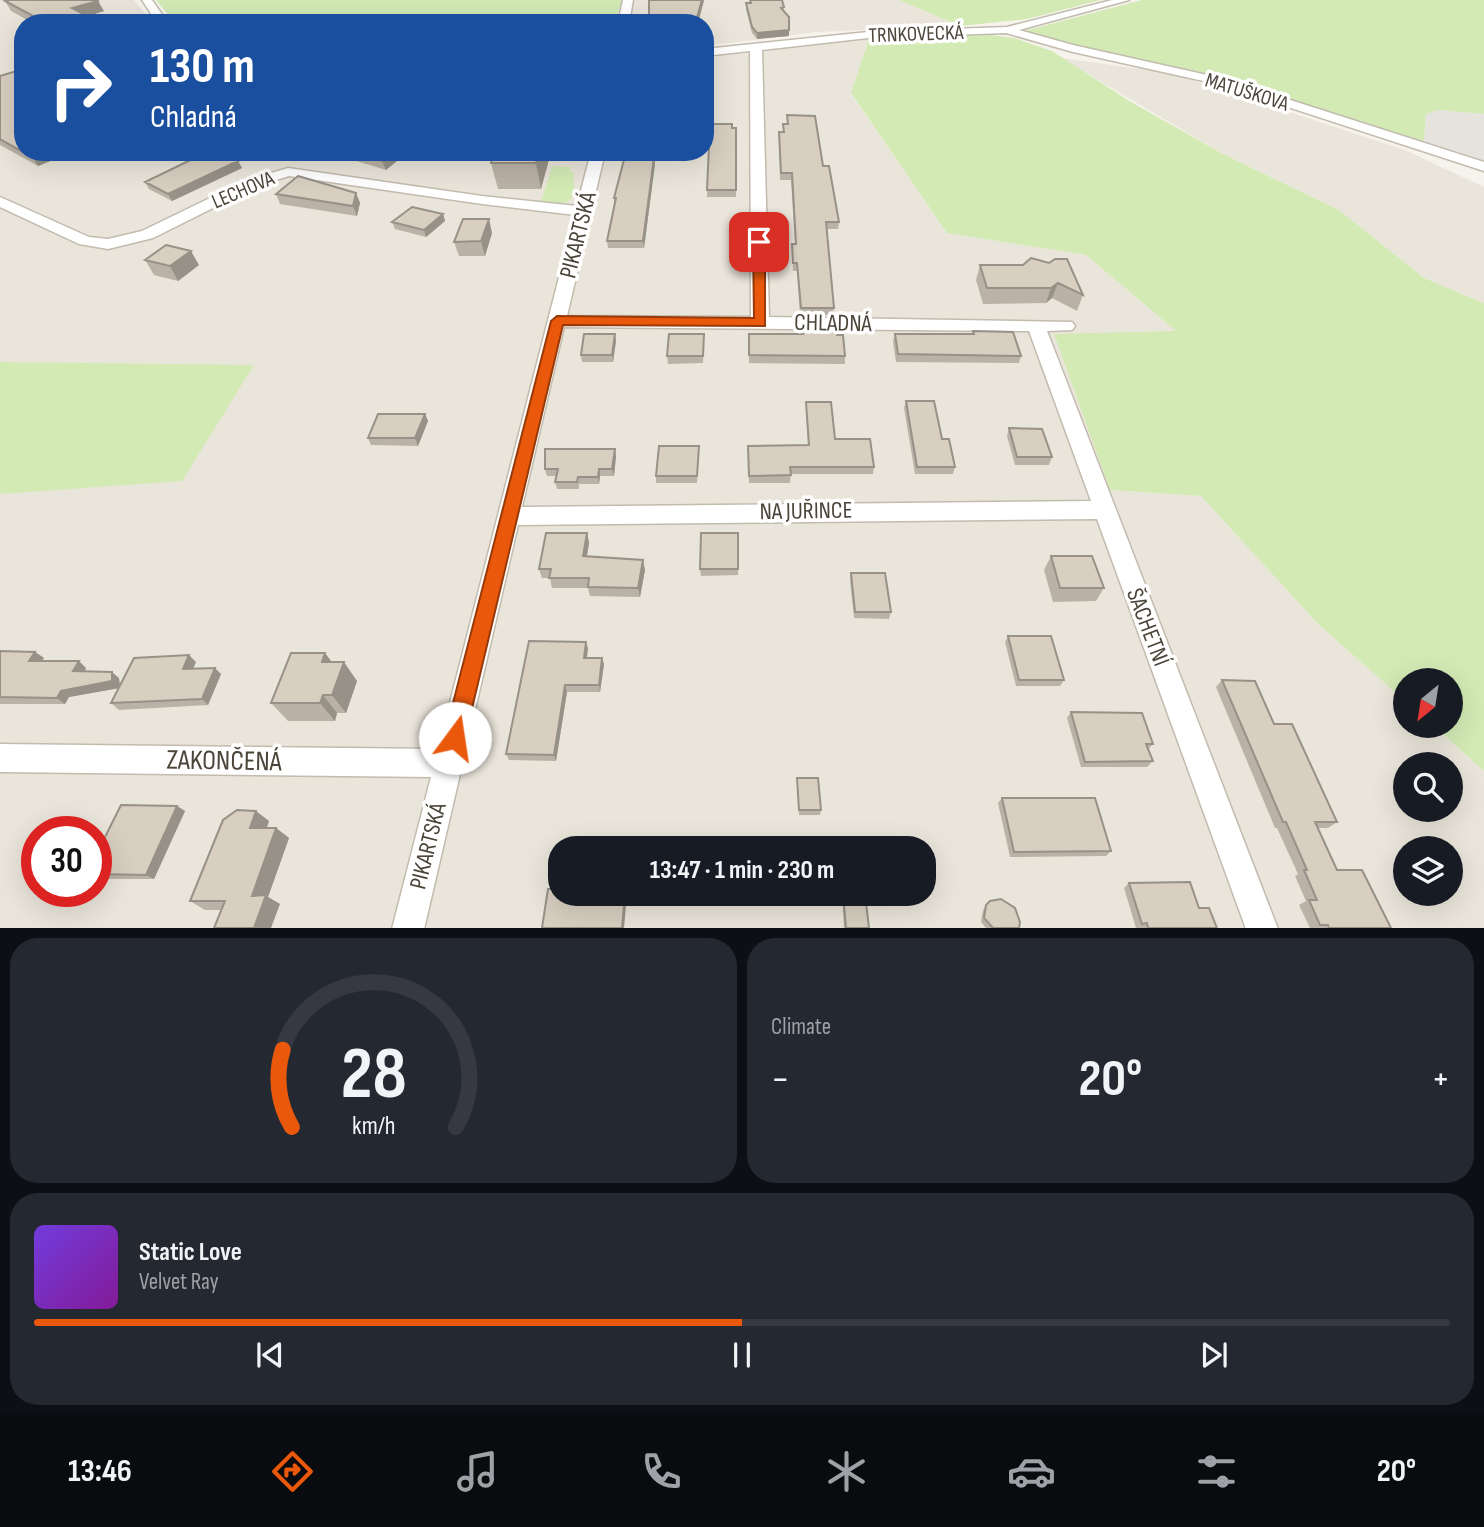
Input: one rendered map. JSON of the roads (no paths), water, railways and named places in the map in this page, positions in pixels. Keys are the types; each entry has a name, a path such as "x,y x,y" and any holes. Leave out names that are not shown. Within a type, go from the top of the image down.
{"street":[{"name":"TRNKOVECKÁ","path":"714,52 868,35 1007,30 1124,0"},
{"name":"MATUŠKOVA","path":"1007,30 1085,54 1183,72 1484,167"},
{"path":"756,47 760,323"},
{"name":"PIKARTSKÁ","path":"408,928 596,161"},
{"name":"LECHOVA","path":"0,201 85,241 108,244 147,235 252,183 288,172 482,200 584,211"},
{"name":"CHLADNÁ","path":"557,321 1066,326"},
{"name":"ŠACHETNÍ","path":"1035,325 1262,928"},
{"name":"NA JUŘINCE","path":"509,516 1104,510"},
{"name":"ZAKONČENÁ","path":"0,758 449,763"}]}
